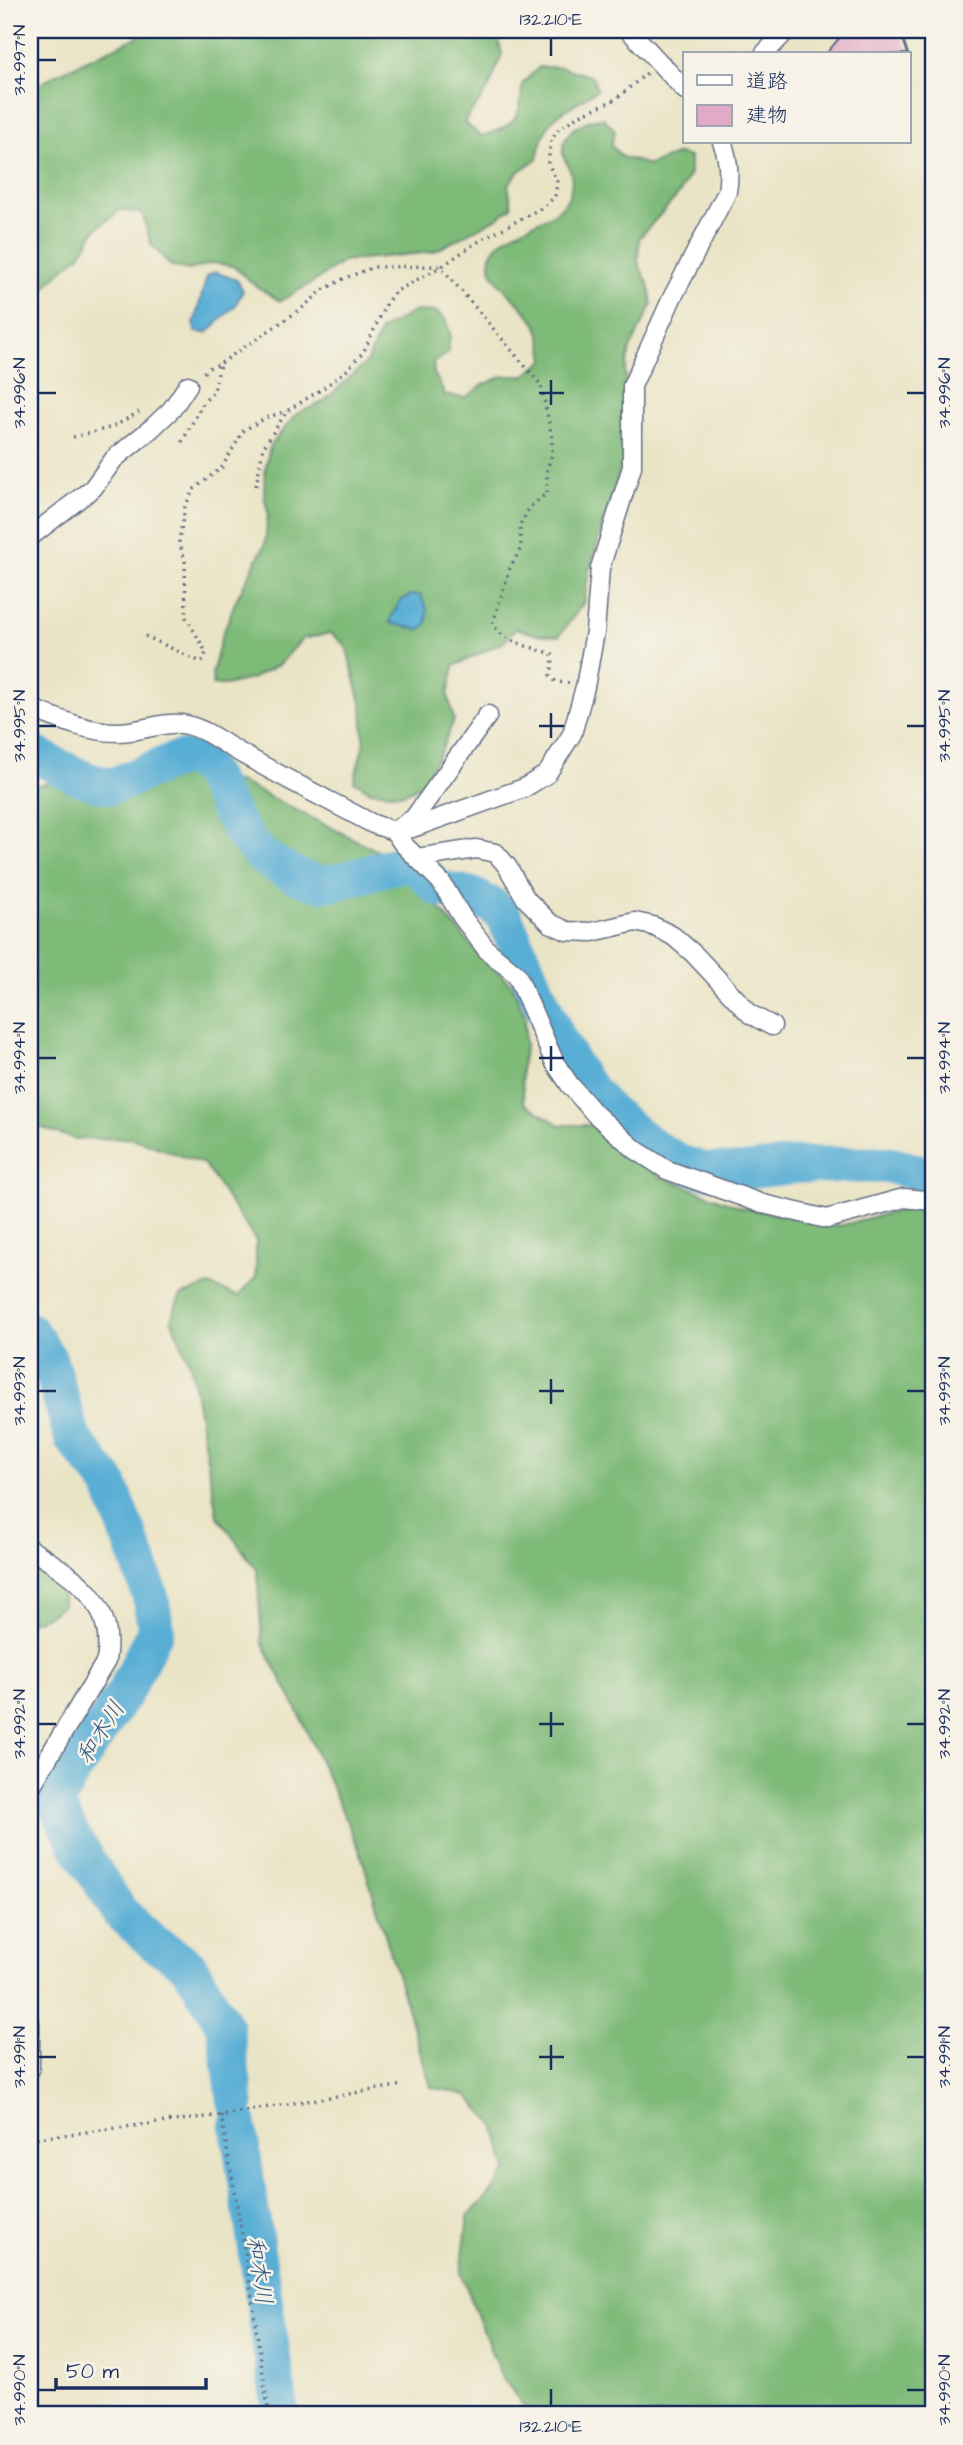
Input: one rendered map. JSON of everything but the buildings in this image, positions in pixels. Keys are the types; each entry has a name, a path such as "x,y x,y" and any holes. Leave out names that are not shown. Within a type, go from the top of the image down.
{"street":[{"path":"629,30 683,88"},
{"path":"766,52 786,30"},
{"path":"30,708 76,726 101,731 146,729 176,723 188,725 204,731 373,824 394,831 412,828 524,788 547,774 572,734 585,687 595,632 600,568 632,467 632,386 671,298 727,192 728,157 723,144"},
{"path":"30,537 93,488 114,459 172,409 188,385"},
{"path":"394,831 414,818 488,715"},
{"path":"394,831 441,882 487,950 517,975 555,1063 570,1085 595,1114 636,1150 667,1170 763,1204 827,1219 904,1198 933,1201"},
{"path":"417,858 476,849 496,853 507,866 526,899 550,923 568,931 592,932 635,922 653,926 673,936 694,954 741,1006 772,1026"},
{"path":"30,1549 69,1574 99,1604 106,1623 108,1645 106,1661 30,1788"},
{"path":"30,2024 30,2069"}],"path":[{"path":"145,636 201,662 204,660 205,652 186,617 185,561 179,541 185,508 193,490 222,467 244,430 268,417 288,411 338,376 364,351 387,302 395,292 442,266 474,244 543,208 555,198 557,182 548,163 551,139 559,129 576,117 616,99 659,63"},
{"path":"220,364 301,309 323,290 345,278 374,267 442,266"},
{"path":"442,266 541,385 552,437 547,493 530,507 520,525 522,548 510,568 493,623 495,629 512,641 552,654 552,680 585,687"},
{"path":"73,437 113,427 143,410"},
{"path":"256,486 263,448 288,411"},
{"path":"30,2139 221,2115 403,2085"},
{"path":"221,2115 269,2415"}],"green space":[{"path":"149,30 496,30 502,54 489,88 464,122 481,136 501,129 514,120 520,106 522,84 539,67 561,67 593,77 597,90 550,123 540,144 537,159 519,171 508,185 512,207 496,219 433,252 344,261 280,301 256,286 233,266 212,263 189,270 171,266 151,244 142,213 120,210 95,230 81,254 30,303 30,91 55,75"},
{"path":"603,118 615,130 611,145 622,157 649,165 678,154 690,157 690,174 679,194 639,238 638,263 649,285 652,304 630,349 625,372 628,394 623,459 589,571 584,602 559,636 534,634 516,628 504,642 454,666 448,695 454,720 441,751 421,785 403,794 370,791 354,781 364,743 362,706 346,646 331,633 302,639 280,664 251,679 213,685 212,674 221,639 236,600 265,544 268,513 264,495 265,470 270,446 296,414 323,402 367,362 381,330 415,311 436,312 445,319 450,334 448,353 433,363 434,373 445,395 465,398 483,385 503,376 524,376 545,360 536,324 492,272 492,253 509,236 547,217 565,203 572,181 571,171 564,158 564,142 573,129 587,121"},
{"path":"181,771 242,783 378,851 435,903 478,953 512,985 525,1016 525,1048 521,1070 524,1103 560,1125 596,1125 661,1177 740,1207 839,1226 909,1208 933,1214 933,2415 530,2415 500,2374 461,2273 468,2216 488,2196 507,2170 495,2126 467,2095 431,2087 360,1851 299,1713 262,1642 257,1570 217,1515 191,1367 171,1319 180,1296 209,1285 238,1296 256,1277 256,1241 204,1164 132,1138 75,1139 30,1124 30,787 60,780"},
{"path":"30,1565 62,1583 63,1605 47,1616 30,1622"}],"water":[{"path":"215,272 237,280 243,291 235,306 207,333 195,332 194,324 207,276"},
{"path":"411,595 420,595 427,608 427,624 420,630 390,623 400,601"}],"waterway":[{"path":"30,752 81,777 113,786 175,760 195,761 208,772 250,843 265,858 290,873 319,883 329,883 414,863 438,888 471,895 493,906 504,917 557,1037 581,1079 608,1111 653,1147 681,1163 702,1170 740,1172 797,1165 889,1165 933,1176"},
{"name":"和木川","path":"30,1331 49,1360 73,1439 109,1483 150,1595 156,1629 126,1690 69,1777 56,1803 73,1838 120,1912 153,1942 189,1966 225,2027 236,2103"},
{"name":"和木川","path":"238,2124 281,2415"}]}
